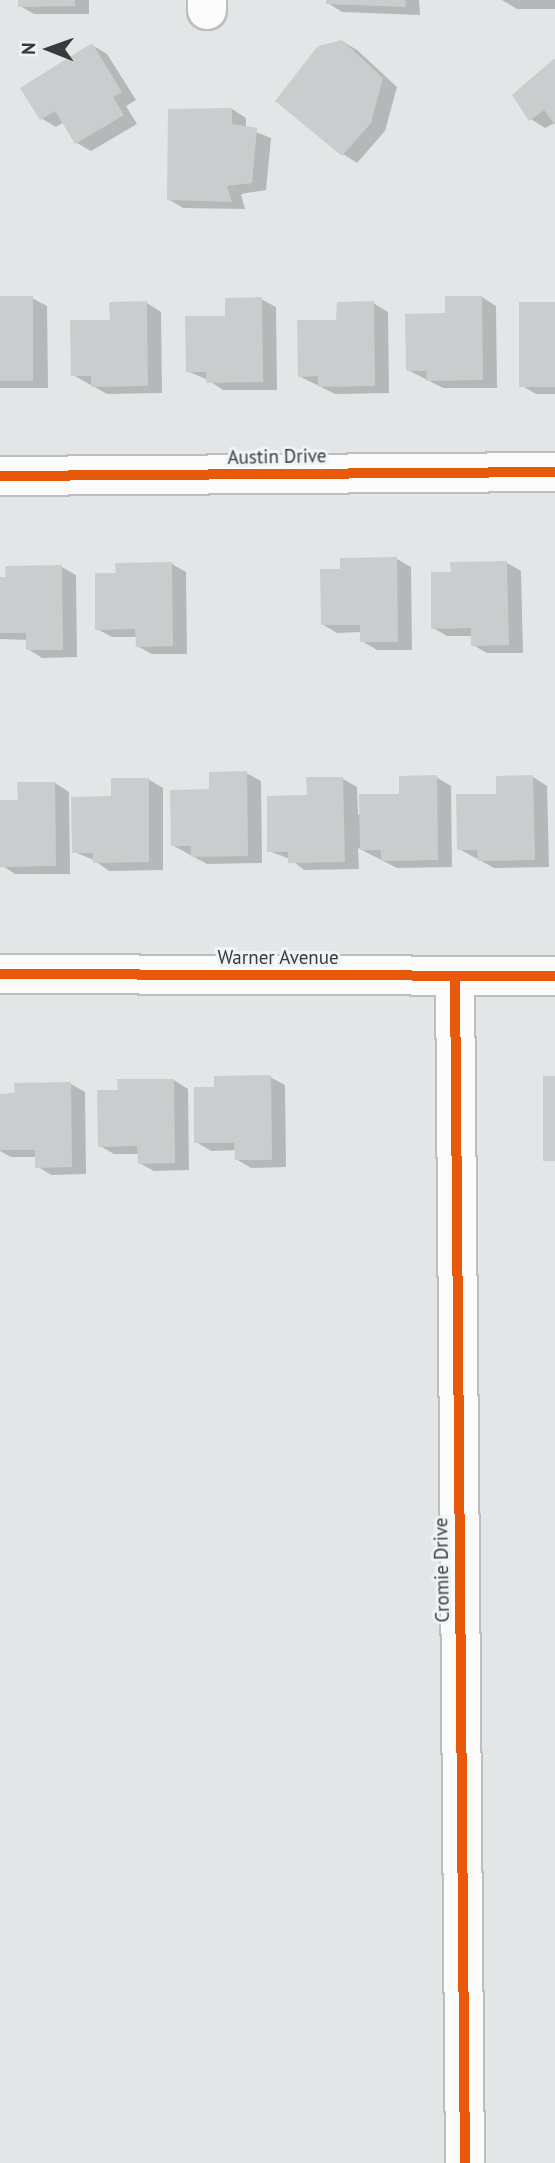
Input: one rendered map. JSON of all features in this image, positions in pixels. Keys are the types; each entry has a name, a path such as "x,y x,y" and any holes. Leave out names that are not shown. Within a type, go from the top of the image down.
{"street":[{"name":"Austin Drive","path":"0,476 555,472"},
{"name":"Warner Avenue","path":"0,974 555,976"},
{"name":"Cromie Drive","path":"455,976 465,2163"}],"building":[{"path":"18,0 75,0 75,6 18,7"},
{"path":"326,0 405,0 406,7 326,4"},
{"path":"342,40 383,78 371,123 342,156 275,101 318,46"},
{"path":"92,43 122,92 113,97 124,115 75,144 55,111 40,120 20,88"},
{"path":"555,58 555,125 544,110 529,121 512,95"},
{"path":"232,108 232,124 257,128 252,183 227,186 232,202 167,200 168,109"},
{"path":"0,296 33,296 33,381 0,381"},
{"path":"445,296 482,296 483,380 426,381 427,371 406,371 405,314 445,313"},
{"path":"262,297 263,382 206,383 206,372 186,372 185,316 225,316 225,298"},
{"path":"147,301 148,386 91,387 91,376 71,376 70,320 110,320 109,302"},
{"path":"374,301 375,386 318,387 318,376 298,377 297,320 336,320 337,302"},
{"path":"519,302 555,302 555,387 519,387"},
{"path":"397,557 398,642 360,642 360,625 321,625 320,569 340,569 340,558"},
{"path":"507,561 509,645 471,646 471,628 431,629 431,572 451,572 450,562"},
{"path":"172,562 173,646 136,647 135,629 95,630 95,573 116,573 115,563"},
{"path":"62,565 63,650 26,650 26,633 0,633 0,577 6,577 5,566"},
{"path":"247,771 248,856 191,857 191,846 171,846 170,790 209,789 209,772"},
{"path":"437,775 438,860 381,861 381,850 360,850 359,794 399,794 399,776"},
{"path":"533,775 535,860 478,861 477,850 457,850 456,794 496,794 496,776"},
{"path":"306,777 343,777 345,862 288,863 288,852 267,852 267,796 307,795"},
{"path":"111,778 149,778 149,862 93,863 93,853 72,853 71,797 111,796"},
{"path":"17,782 55,782 56,866 0,867 0,800 18,800"},
{"path":"271,1075 272,1160 235,1160 234,1143 194,1143 194,1087 214,1087 214,1076"},
{"path":"543,1076 555,1076 555,1161 543,1161"},
{"path":"117,1079 174,1079 175,1163 138,1164 137,1146 98,1147 97,1090 118,1090"},
{"path":"71,1082 72,1167 35,1168 35,1150 0,1150 0,1094 15,1093 14,1083"}],"cycle path":[{"path":"0,476 555,472"},
{"path":"0,974 555,976"},
{"path":"455,976 465,2163"}]}
